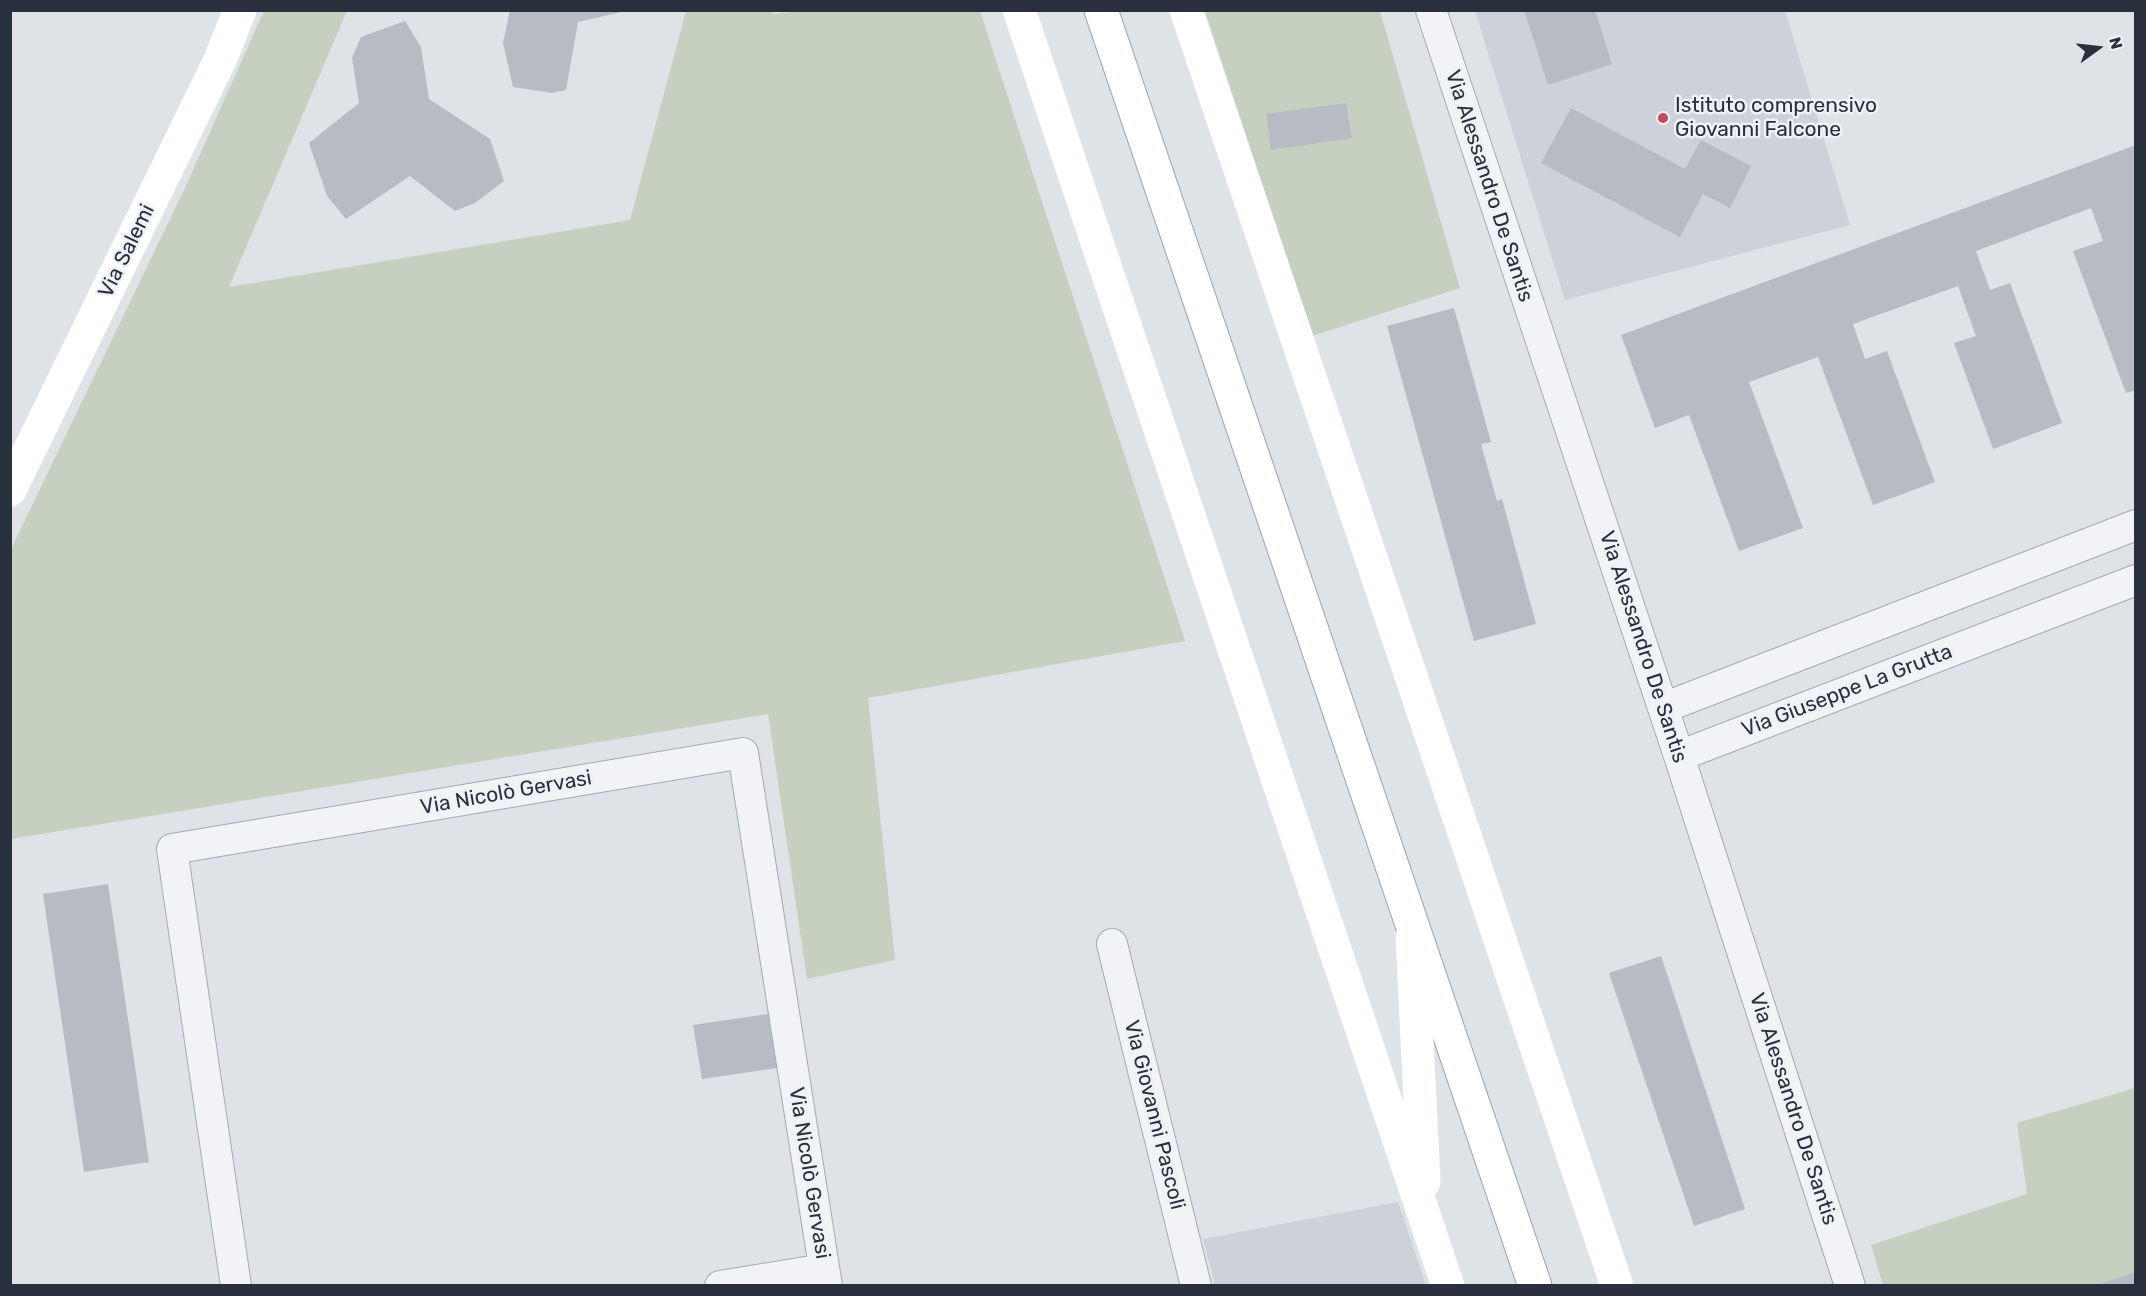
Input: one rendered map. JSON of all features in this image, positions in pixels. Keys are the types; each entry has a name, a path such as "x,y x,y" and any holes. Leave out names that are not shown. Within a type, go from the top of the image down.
{"street":[{"name":"Via Salemi","path":"10,490 220,60 240,10"},
{"path":"1019,10 1448,1286"},
{"path":"1101,10 1535,1286"},
{"path":"1186,10 1617,1286"},
{"name":"Via Alessandro De Santis","path":"1431,10 1679,756 1850,1286"},
{"path":"1663,708 2136,525"},
{"path":"1997,579 2016,626"},
{"name":"Via Giuseppe La Grutta","path":"1679,756 2136,580"},
{"name":"Via Nicolò Gervasi","path":"236,1286 172,849 743,753 825,1277"},
{"path":"1411,923 1426,1224"},
{"name":"Via Giovanni Pascoli","path":"1112,944 1196,1286"},
{"path":"720,1286 825,1277"}],"shaded area":[{"name":"Istituto comprensivo Giovanni Falcone","path":"1475,11 1785,11 1850,225 1565,300"},
{"path":"1398,1202 1426,1285 1215,1285 1203,1239"}],"green space":[{"path":"811,10 980,11 1185,641 868,698 895,960 807,979 768,714 11,839 11,549 185,188 264,11 347,11 229,287 630,220 686,11 769,11 775,14"},
{"path":"1205,11 1380,11 1460,288 1312,336"},
{"path":"2135,1088 2135,1285 1883,1285 1871,1245 2027,1194 2017,1123"}],"building":[{"path":"510,10 626,11 578,22 566,90 552,93 513,87 503,43"},
{"path":"1524,10 1595,10 1612,64 1548,85"},
{"path":"405,21 421,47 429,99 490,139 504,181 475,203 455,211 410,176 346,219 327,196 309,143 359,103 352,58 361,37"},
{"path":"1346,103 1352,138 1271,150 1266,114"},
{"path":"1571,108 1685,169 1701,140 1751,166 1730,208 1703,194 1680,237 1541,163"},
{"path":"2136,145 2136,390 2126,393 2073,251 2103,241 2091,208 1976,251 1990,290 2010,283 2062,423 1993,449 1954,343 1976,336 1958,286 1853,324 1865,359 1887,351 1935,482 1873,505 1818,357 1749,382 1803,528 1739,551 1689,415 1655,428 1621,335"},
{"path":"1454,308 1491,442 1481,444 1497,501 1502,499 1536,624 1474,641 1387,326"},
{"path":"108,884 149,1162 84,1172 43,894"},
{"path":"1661,956 1745,1209 1694,1226 1609,973"},
{"path":"768,1014 777,1068 702,1079 693,1025"},
{"path":"2136,1272 2136,1286 2097,1286 2097,1285"}],"place":[{"name":"Istituto comprensivo Giovanni Falcone","path":"1663,118"}]}
